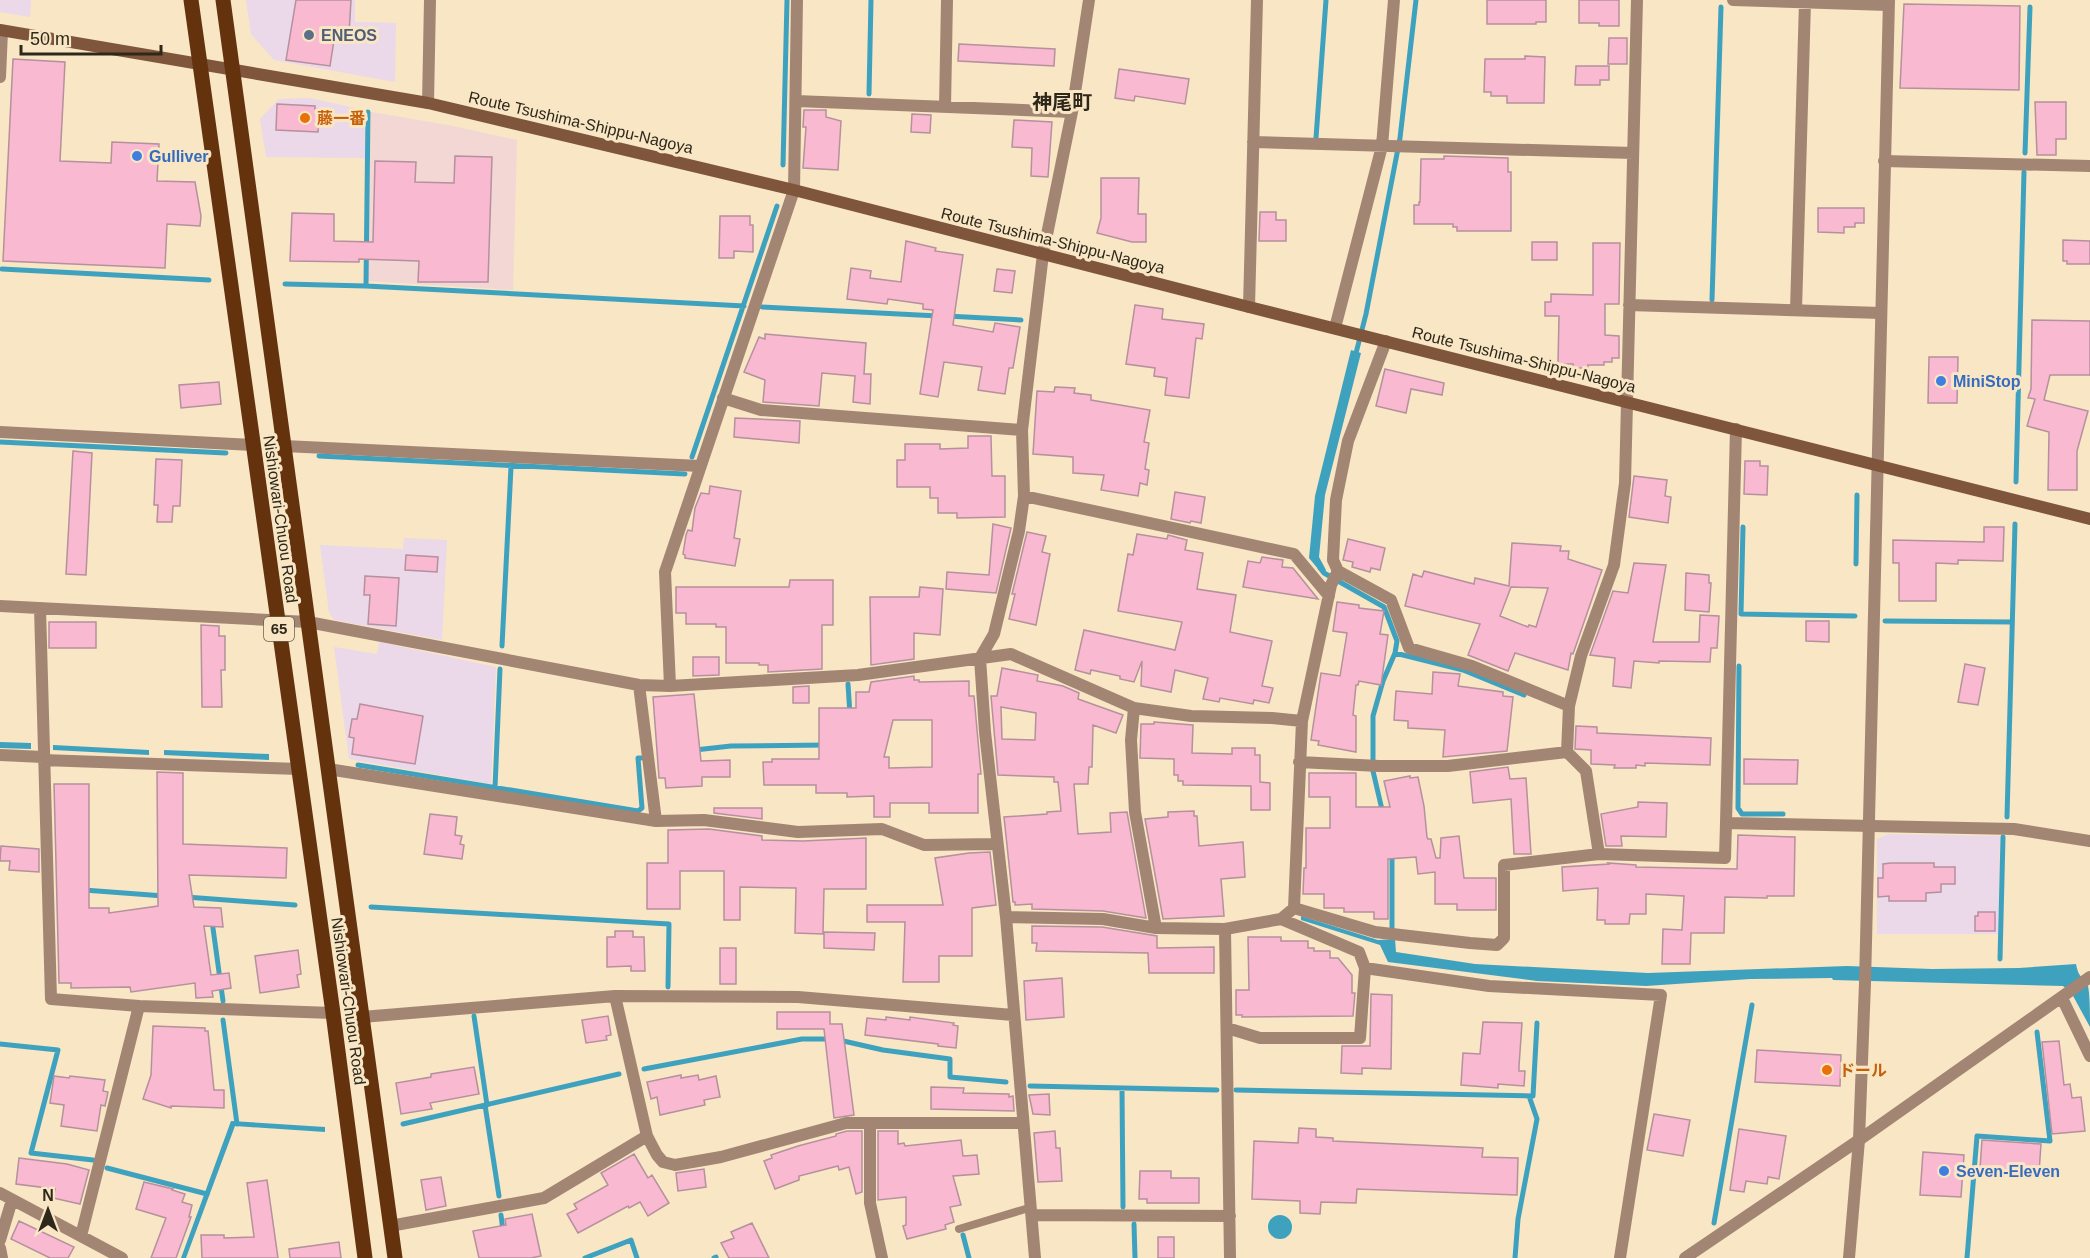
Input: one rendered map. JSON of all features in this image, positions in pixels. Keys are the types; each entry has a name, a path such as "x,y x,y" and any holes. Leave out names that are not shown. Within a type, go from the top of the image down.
{"main road":[{"name":"Nishiowari-Chuou Road","path":"191,0 333,1013 365,1258"},
{"name":"Nishiowari-Chuou Road","path":"223,0 395,1258"},
{"name":"Route Tsushima-Shippu-Nagoya","path":"1,30 428,103 794,190 2090,519"}],"street":[{"path":"428,103 430,0"},
{"path":"670,686 665,572 794,190 797,0"},
{"path":"945,107 947,0"},
{"path":"1035,1258 1006,917 985,732 980,658 994,634 1019,531 1024,496 1022,430 1043,254 1072,112 1089,0"},
{"path":"1249,307 1257,0"},
{"path":"1341,330 1385,146 1394,0"},
{"path":"1599,854 1586,771 1567,752 1569,706 1581,656 1614,566 1625,483 1637,0"},
{"path":"1733,0 1888,2 1865,983 1858,1140 1849,1258"},
{"path":"1796,310 1805,2"},
{"path":"0,77 1,30"},
{"path":"796,101 1072,112"},
{"path":"1253,142 1633,153"},
{"path":"1884,160 2090,166"},
{"path":"1629,305 1881,313"},
{"path":"1006,917 1104,919 1156,928 1225,929 1281,919 1294,908 1302,721 1334,581 1336,500 1348,441 1386,342"},
{"path":"723,398 761,410 1022,430"},
{"path":"1294,908 1375,932 1470,944 1497,945 1504,938 1504,865 1599,854 1725,858 1736,429"},
{"path":"0,432 253,445"},
{"path":"284,446 700,465"},
{"path":"1024,496 1294,554 1334,581 1391,600 1409,648 1472,666 1569,706"},
{"path":"0,606 308,622 639,685 670,686 858,675 1011,654 1134,708 1191,716 1302,721"},
{"path":"40,608 51,999 139,1006 333,1013"},
{"path":"639,685 656,821"},
{"path":"1134,708 1131,740 1135,812 1156,928"},
{"path":"1299,762 1448,766 1567,752"},
{"path":"0,755 299,769"},
{"path":"328,769 656,821 704,820 798,832 882,829 924,845 997,844"},
{"path":"1726,823 2014,829 2090,841"},
{"path":"1227,1028 1260,1038 1360,1038 1365,968 1359,952 1281,919"},
{"path":"1225,929 1230,1258"},
{"path":"1365,968 1489,986 1661,995 1620,1258"},
{"path":"1684,1258 1858,1140 2090,977"},
{"path":"362,1017 615,996 798,997 1013,1015"},
{"path":"615,996 647,1136 663,1162 675,1165 721,1157 846,1123 1023,1123"},
{"path":"2064,996 2090,1056"},
{"path":"81,1236 139,1006"},
{"path":"870,1123 870,1203 882,1258"},
{"path":"390,1226 544,1198 647,1136"},
{"path":"0,1193 122,1258"},
{"path":"0,1240 12,1200"},
{"path":"1032,1211 1230,1216"},
{"path":"0,1248 2,1258"}],"lane":[{"path":"959,1229 1032,1211"}],"shaded area":[{"path":"0,0 31,0 30,17 0,12"},
{"path":"246,0 355,0 355,22 396,23 395,82 274,60 251,34"},
{"path":"309,98 365,110 365,158 266,157 260,119 279,99"},
{"path":"371,112 517,140 513,290 368,281"},
{"path":"404,538 447,540 442,640 334,620 329,612 320,545 403,549"},
{"path":"379,642 496,667 491,784 349,759 334,647 377,654"},
{"path":"1888,834 2000,836 1998,934 1877,934 1877,839"}],"water":[{"path":"1351,350 1361,353 1325,495 1319,557 1326,570 1323,575 1309,558 1315,496"},
{"path":"0,742 31,743 31,749 0,748"},
{"path":"53,745 149,750 149,755 53,750"},
{"path":"164,750 269,754 269,760 164,755"},
{"path":"1301,916 1378,940 1395,939 1396,952 1475,964 1648,973 1847,966 1932,969 2019,968 2076,964 2078,973 2088,986 2090,1027 2072,994 2063,986 1833,980 1832,978 1750,979 1646,986 1537,981 1388,962 1380,945 1301,920"},
{"path":"231,1121 325,1127 325,1132 235,1126 186,1258 181,1258"},
{"path":"1280,1215 1288,1219 1292,1227 1288,1235 1280,1239 1272,1235 1268,1227 1272,1219"}],"building":[{"path":"296,0 351,0 349,34 335,34 330,66 286,60"},
{"path":"1487,0 1546,0 1546,22 1487,24"},
{"path":"1579,0 1619,0 1619,26 1579,23"},
{"path":"1904,4 2020,6 2019,90 1900,88"},
{"path":"1609,38 1627,38 1627,64 1608,64"},
{"path":"959,44 1055,49 1054,66 958,61"},
{"path":"1525,56 1545,57 1544,103 1507,103 1507,96 1491,96 1491,92 1484,92 1485,59 1525,59"},
{"path":"13,59 65,62 60,161 111,163 112,142 159,144 157,181 195,182 201,216 200,226 167,224 165,268 3,261"},
{"path":"1576,66 1609,66 1609,80 1600,80 1600,85 1575,85"},
{"path":"1119,69 1189,79 1185,104 1135,96 1134,101 1115,98"},
{"path":"2035,102 2066,102 2066,139 2056,139 2056,155 2037,155"},
{"path":"277,104 315,106 315,109 320,109 318,132 276,130"},
{"path":"804,110 826,110 826,117 841,121 838,170 803,168 806,127 803,127"},
{"path":"912,114 931,115 930,133 911,132"},
{"path":"1014,120 1052,122 1048,177 1031,176 1032,148 1012,147"},
{"path":"455,156 492,157 488,282 418,282 419,261 359,259 359,262 290,261 292,213 334,214 334,241 373,242 375,161 416,162 415,182 454,183"},
{"path":"1444,156 1508,158 1508,172 1511,172 1511,231 1457,231 1457,227 1453,227 1453,224 1414,224 1414,205 1419,205 1420,202 1421,159 1444,159"},
{"path":"1101,178 1139,178 1138,214 1146,214 1146,242 1132,242 1097,233 1101,218"},
{"path":"1818,208 1864,208 1864,223 1855,223 1855,227 1844,227 1844,233 1818,232"},
{"path":"1260,212 1276,212 1276,220 1286,220 1286,241 1259,241"},
{"path":"720,216 750,216 750,225 753,225 753,252 734,251 734,258 719,258"},
{"path":"2063,240 2090,241 2090,264 2067,264 2067,261 2063,261"},
{"path":"906,241 936,248 935,251 963,255 953,325 993,332 995,323 1020,327 1013,368 1009,368 1005,394 978,390 982,367 944,362 938,397 920,394 933,310 923,309 923,304 888,299 887,304 847,299 851,268 871,271 870,278 901,282"},
{"path":"1532,242 1557,242 1557,260 1532,260"},
{"path":"1593,243 1620,243 1619,304 1605,304 1605,335 1619,336 1619,358 1612,358 1612,362 1604,362 1604,365 1573,368 1573,364 1558,364 1559,316 1545,316 1545,302 1551,302 1551,294 1593,295"},
{"path":"997,269 1015,271 1012,293 994,291"},
{"path":"1135,305 1163,309 1162,319 1204,324 1202,339 1196,338 1189,398 1165,395 1167,378 1154,376 1155,368 1126,364"},
{"path":"2032,320 2090,321 2090,375 2050,375 2044,400 2088,411 2077,451 2077,490 2048,490 2049,432 2027,426 2035,399 2028,398 2031,389"},
{"path":"765,334 866,343 864,374 871,374 870,404 853,402 855,376 822,373 819,406 763,402 765,380 744,372 759,337 765,339"},
{"path":"1929,357 1958,357 1957,403 1928,403"},
{"path":"1385,369 1444,383 1442,395 1411,389 1406,413 1376,406"},
{"path":"219,382 221,404 181,408 179,385"},
{"path":"1055,387 1075,388 1074,393 1091,395 1091,400 1150,410 1144,442 1149,443 1145,469 1149,470 1147,485 1140,483 1138,496 1101,490 1104,475 1073,473 1073,457 1033,454 1037,391 1054,392"},
{"path":"735,418 800,421 799,443 734,437"},
{"path":"968,436 991,436 992,476 1005,476 1005,517 957,518 957,513 938,513 938,498 930,498 930,487 897,487 897,460 905,460 905,444 940,444 940,449 968,448"},
{"path":"73,451 92,453 86,575 66,574"},
{"path":"156,459 182,460 180,506 173,506 172,522 157,522 158,505 154,505"},
{"path":"1745,461 1760,461 1760,466 1768,466 1767,495 1744,494"},
{"path":"1634,476 1667,480 1665,496 1671,497 1668,523 1629,517"},
{"path":"710,486 741,491 734,538 740,539 735,566 685,558 683,554 686,535 688,530 692,531 695,508 701,493 709,494"},
{"path":"1175,492 1205,497 1201,523 1171,519"},
{"path":"993,524 1011,528 996,593 946,589 947,572 989,575"},
{"path":"1984,527 2004,527 2003,561 1958,560 1958,564 1936,563 1936,601 1899,601 1899,563 1893,563 1893,540 1984,542"},
{"path":"1027,532 1046,536 1042,552 1050,554 1036,625 1009,619 1015,594 1012,594"},
{"path":"1137,534 1167,539 1168,535 1187,540 1185,550 1203,553 1197,589 1236,595 1230,632 1272,641 1262,686 1273,688 1269,703 1254,700 1253,704 1220,698 1219,702 1203,699 1208,678 1175,670 1171,692 1141,686 1142,661 1134,682 1120,679 1120,676 1091,670 1090,674 1075,670 1084,630 1175,650 1182,622 1118,611 1128,554 1133,555"},
{"path":"1348,539 1385,548 1380,570 1371,568 1370,572 1352,567 1353,562 1343,560"},
{"path":"1512,543 1561,546 1560,551 1569,551 1568,559 1602,570 1573,654 1571,653 1568,670 1515,653 1508,671 1468,655 1480,624 1405,606 1413,574 1422,577 1424,571 1474,584 1475,578 1509,586","holes":["1511,587 1548,588 1536,627 1529,625 1528,627 1500,616"]},
{"path":"406,555 438,557 437,572 405,570"},
{"path":"1262,557 1283,560 1282,567 1293,568 1318,599 1243,587 1248,561 1260,563"},
{"path":"1634,563 1666,565 1653,642 1699,642 1700,615 1719,616 1717,648 1711,648 1710,662 1634,661 1631,688 1613,686 1615,658 1590,655 1613,591 1628,593"},
{"path":"1686,573 1709,575 1709,583 1711,583 1709,612 1685,610"},
{"path":"365,576 399,578 396,626 368,624 370,595 364,595"},
{"path":"790,580 833,580 833,625 822,625 822,669 768,672 768,665 759,665 759,663 726,663 726,627 716,627 716,624 686,624 686,613 676,613 676,587 789,587"},
{"path":"920,587 943,589 940,635 914,633 914,659 871,665 870,597 919,597"},
{"path":"1337,602 1384,611 1380,634 1388,635 1381,685 1359,681 1356,685 1353,715 1356,716 1356,752 1318,745 1319,741 1311,740 1321,673 1340,676 1347,633 1333,631"},
{"path":"1806,621 1829,621 1829,642 1806,641"},
{"path":"49,622 96,622 96,648 49,648"},
{"path":"201,625 219,626 219,636 225,636 225,670 221,670 222,707 202,707"},
{"path":"693,657 719,657 719,675 693,676"},
{"path":"1965,664 1985,668 1978,705 1958,702"},
{"path":"1002,668 1038,675 1037,681 1063,686 1079,693 1078,699 1123,715 1116,733 1093,725 1092,767 1089,767 1088,784 1074,784 1078,834 1111,832 1110,813 1127,812 1146,918 1103,911 1032,909 1032,904 1015,905 1004,817 1061,811 1058,782 1054,782 1054,777 998,775 991,696 997,696","holes":["1001,707 1036,713 1035,740 1002,739"]},
{"path":"1433,672 1460,674 1458,686 1503,692 1503,696 1513,697 1507,751 1443,757 1445,730 1408,728 1408,721 1394,720 1396,691 1432,694"},
{"path":"914,676 914,680 919,680 919,682 969,681 969,696 974,696 981,774 978,774 978,813 929,813 929,803 890,803 890,817 874,817 874,796 847,797 847,793 816,793 816,785 764,785 763,762 772,762 772,759 819,759 819,708 856,708 856,692 869,692 871,682","holes":["893,720 932,720 932,767 889,768 889,757 884,757"]},
{"path":"809,686 809,703 793,703 793,687"},
{"path":"694,694 701,761 730,760 730,777 702,777 702,786 666,788 665,778 659,778 653,697"},
{"path":"360,704 423,716 415,764 352,754 354,738 349,737 352,719 357,719"},
{"path":"1154,722 1193,725 1192,753 1232,754 1232,748 1255,748 1255,755 1260,755 1260,782 1270,783 1270,810 1251,810 1251,786 1183,785 1183,781 1178,781 1178,775 1174,775 1174,759 1140,758 1141,724 1154,724"},
{"path":"1576,726 1597,727 1597,733 1711,738 1710,765 1645,763 1645,766 1636,765 1636,768 1614,768 1615,765 1591,764 1591,750 1575,749"},
{"path":"1744,759 1798,760 1797,784 1744,784"},
{"path":"1508,767 1510,779 1526,778 1531,854 1514,854 1511,799 1473,803 1470,772"},
{"path":"157,772 183,773 183,844 287,848 286,878 189,875 194,907 221,908 223,927 204,926 211,975 229,973 231,988 212,991 213,997 196,998 195,983 131,992 130,987 71,988 71,983 59,983 54,784 89,784 89,908 109,908 109,913 158,906"},
{"path":"1309,773 1356,773 1356,807 1390,807 1384,781 1410,776 1410,778 1418,777 1427,837 1431,839 1436,858 1440,858 1441,838 1459,836 1464,878 1496,878 1496,910 1457,910 1457,904 1435,904 1435,872 1418,874 1416,857 1388,859 1388,919 1374,919 1374,912 1344,912 1344,908 1324,908 1324,894 1303,894 1304,868 1306,868 1306,828 1330,828 1330,797 1309,797"},
{"path":"1638,802 1667,803 1666,837 1621,836 1622,846 1606,846 1601,814 1638,807"},
{"path":"714,808 762,808 762,819 714,813"},
{"path":"1194,811 1194,816 1197,816 1199,846 1243,842 1245,877 1221,879 1224,916 1163,919 1145,819 1168,817 1168,812"},
{"path":"430,814 457,817 455,835 462,836 460,844 464,845 462,859 424,854"},
{"path":"709,829 762,836 762,840 866,838 866,889 824,889 823,934 795,933 796,888 740,887 740,920 724,920 724,871 680,871 680,909 647,909 647,863 668,863 668,830"},
{"path":"1738,835 1795,837 1794,896 1725,897 1724,933 1691,933 1690,964 1662,964 1663,929 1682,930 1684,896 1646,894 1646,914 1630,914 1629,924 1605,924 1605,920 1597,920 1598,888 1563,891 1562,867 1608,863 1636,865 1636,867 1737,869"},
{"path":"1,846 39,849 39,872 9,870 10,861 0,861"},
{"path":"990,852 996,905 972,908 972,956 939,956 939,982 903,982 905,922 867,922 867,905 943,905 935,858"},
{"path":"1934,863 1934,867 1955,867 1955,884 1941,884 1941,892 1926,893 1926,901 1889,901 1889,896 1878,897 1878,878 1883,878 1883,864"},
{"path":"1978,912 1995,912 1995,931 1975,931 1975,916 1978,916"},
{"path":"1032,926 1102,927 1157,936 1157,948 1214,947 1214,973 1149,973 1148,953 1036,951 1037,943 1032,943"},
{"path":"615,931 633,931 633,937 644,937 645,971 631,971 631,966 607,967 607,937 615,937"},
{"path":"824,932 875,933 874,950 824,948"},
{"path":"1248,937 1281,937 1281,941 1308,941 1308,948 1314,948 1314,951 1330,951 1330,958 1338,958 1352,975 1352,993 1355,993 1353,1016 1242,1017 1242,1015 1236,1015 1236,990 1249,990"},
{"path":"720,948 736,948 736,984 720,984"},
{"path":"298,950 301,974 297,975 299,987 260,993 255,956"},
{"path":"1062,978 1064,1017 1026,1020 1024,981"},
{"path":"1371,994 1392,995 1391,1069 1362,1068 1362,1074 1341,1073 1342,1046 1370,1046"},
{"path":"777,1012 830,1012 830,1024 842,1024 854,1115 834,1118 824,1029 777,1029"},
{"path":"608,1016 611,1035 606,1036 607,1040 586,1043 582,1020"},
{"path":"886,1017 910,1020 910,1017 954,1023 953,1025 958,1026 956,1048 865,1035 867,1018 886,1020"},
{"path":"1483,1022 1522,1023 1519,1071 1525,1071 1524,1086 1498,1084 1498,1088 1461,1085 1463,1053 1480,1054"},
{"path":"153,1026 205,1028 205,1031 208,1031 214,1090 224,1090 224,1108 171,1106 171,1108 143,1099 151,1075"},
{"path":"2059,1041 2064,1085 2070,1084 2072,1098 2081,1097 2085,1131 2052,1134 2042,1042"},
{"path":"1757,1050 1841,1055 1840,1086 1755,1082"},
{"path":"474,1067 479,1094 430,1103 432,1109 401,1114 396,1083"},
{"path":"681,1075 681,1078 698,1075 699,1080 716,1076 720,1097 704,1100 705,1105 660,1115 657,1097 651,1099 647,1082"},
{"path":"54,1076 105,1080 103,1091 108,1092 105,1106 101,1105 97,1131 61,1126 64,1105 50,1103"},
{"path":"931,1087 964,1088 963,1093 1009,1094 1009,1097 1013,1096 1014,1111 931,1109"},
{"path":"1049,1094 1050,1115 1033,1114 1029,1095"},
{"path":"1654,1114 1690,1120 1683,1156 1647,1150"},
{"path":"1299,1128 1316,1129 1316,1137 1333,1138 1333,1141 1483,1148 1482,1157 1518,1158 1517,1195 1357,1189 1356,1203 1321,1202 1320,1214 1300,1213 1300,1201 1252,1199 1254,1141 1298,1143"},
{"path":"1739,1129 1786,1136 1779,1179 1768,1177 1767,1184 1746,1181 1744,1192 1730,1190"},
{"path":"847,1131 862,1131 862,1192 856,1194 849,1167 839,1170 838,1166 799,1176 799,1180 775,1189 764,1161 772,1158 771,1155"},
{"path":"878,1131 898,1131 898,1144 904,1143 905,1146 961,1140 963,1156 977,1155 979,1174 953,1176 961,1205 950,1207 954,1222 945,1225 946,1229 907,1239 903,1226 906,1225 906,1197 878,1200"},
{"path":"1055,1131 1056,1148 1060,1148 1062,1181 1038,1182 1034,1133"},
{"path":"1982,1140 2041,1144 2039,1173 1980,1169"},
{"path":"1923,1152 1964,1155 1961,1197 1920,1195"},
{"path":"634,1154 648,1178 652,1175 669,1203 648,1216 640,1202 578,1233 567,1214 577,1209 574,1204 608,1185 601,1173"},
{"path":"19,1158 67,1164 89,1170 80,1204 53,1198 55,1189 16,1184"},
{"path":"704,1169 706,1187 678,1191 676,1173"},
{"path":"1140,1171 1171,1171 1171,1178 1199,1178 1199,1203 1147,1203 1147,1199 1139,1199"},
{"path":"441,1177 446,1206 426,1210 421,1180"},
{"path":"267,1180 278,1258 202,1258 201,1235 224,1235 224,1238 254,1237 247,1183"},
{"path":"144,1182 185,1194 182,1202 192,1205 189,1217 191,1217 176,1258 151,1258 166,1218 136,1209"},
{"path":"532,1214 541,1256 479,1258 473,1231 506,1225 505,1219"},
{"path":"19,1221 74,1247 68,1258 50,1258 11,1239"},
{"path":"752,1223 769,1258 729,1258 721,1243 734,1238 731,1232"},
{"path":"1158,1237 1174,1237 1174,1258 1158,1258"},
{"path":"339,1242 341,1258 290,1258 289,1249"}],"waterway":[{"path":"783,165 787,0"},
{"path":"869,94 871,0"},
{"path":"1316,138 1326,0"},
{"path":"1355,357 1366,314 1400,138 1416,0"},
{"path":"1712,300 1721,7"},
{"path":"2025,153 2030,7"},
{"path":"366,286 368,112"},
{"path":"2016,482 2024,172"},
{"path":"692,457 777,206"},
{"path":"2,269 209,280"},
{"path":"285,284 366,286 744,306"},
{"path":"762,307 938,316"},
{"path":"947,316 1021,320"},
{"path":"0,442 226,453"},
{"path":"319,456 685,474"},
{"path":"502,646 511,467"},
{"path":"1856,564 1857,495"},
{"path":"2007,817 2015,524"},
{"path":"1743,527 1741,614 1855,616"},
{"path":"1320,568 1324,573 1384,607 1397,641 1373,716 1373,771 1383,814"},
{"path":"1885,621 2012,622"},
{"path":"1395,653 1463,670 1524,695"},
{"path":"1739,666 1738,808 1742,814 1783,814"},
{"path":"495,788 500,669"},
{"path":"848,684 850,715"},
{"path":"695,750 731,746 826,745"},
{"path":"358,765 638,811 642,808 638,758 641,758"},
{"path":"2000,959 2003,837"},
{"path":"1392,852 1392,929"},
{"path":"84,890 164,896"},
{"path":"186,897 295,905"},
{"path":"371,907 669,924 668,987"},
{"path":"212,921 223,1001"},
{"path":"1714,1223 1752,1005"},
{"path":"474,1016 487,1105"},
{"path":"223,1020 237,1124"},
{"path":"1236,1090 1533,1096 1537,1023"},
{"path":"1967,1258 1977,1136 2050,1141 2037,1032"},
{"path":"644,1069 802,1039 830,1039"},
{"path":"839,1040 883,1050 950,1059 950,1077 1006,1082"},
{"path":"0,1044 58,1050 31,1153 93,1160"},
{"path":"403,1124 619,1074"},
{"path":"1030,1086 1217,1090"},
{"path":"1122,1088 1123,1207"},
{"path":"1515,1258 1518,1219 1537,1119 1529,1096"},
{"path":"485,1105 499,1196"},
{"path":"107,1168 207,1194"},
{"path":"501,1215 503,1231"},
{"path":"1134,1224 1135,1258"},
{"path":"963,1235 969,1258"},
{"path":"585,1258 631,1240 637,1258"}],"place":[{"name":"ENEOS","path":"309,35"},
{"name":"藤一番","path":"305,118"},
{"name":"Gulliver","path":"137,156"},
{"name":"MiniStop","path":"1941,381"},
{"name":"ドール","path":"1827,1070"},
{"name":"Seven-Eleven","path":"1944,1171"}],"district":[{"name":"神尾町","path":"1062,102"}]}
